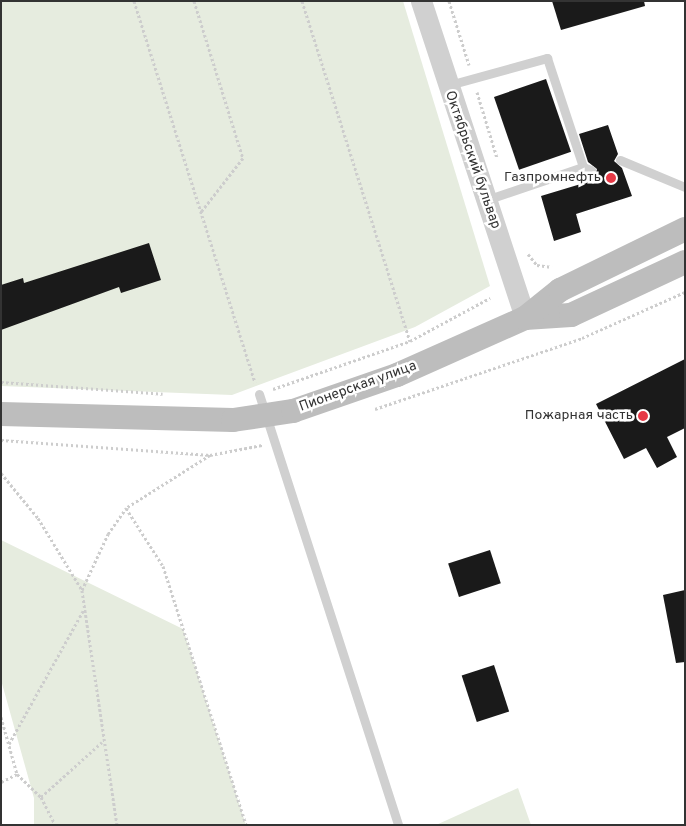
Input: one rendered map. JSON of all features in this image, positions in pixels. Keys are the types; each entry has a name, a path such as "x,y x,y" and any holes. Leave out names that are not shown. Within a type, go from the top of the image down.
{"main road":[{"path":"526,318 560,290 685,228"},
{"path":"526,318 572,315 685,262"},
{"name":"Пионерская улица","path":"1,414 205,420 268,416 318,404 397,375 526,318"}],"street":[{"name":"Октябрьский бульвар","path":"421,1 447,86 526,318"}],"lane":[{"path":"447,86 547,58 587,168 486,200"},
{"path":"620,160 685,187"},
{"path":"259,394 268,416 398,825"}],"path":[{"path":"134,1 259,394 410,341 490,298"},
{"path":"194,1 243,158 200,213"},
{"path":"302,1 410,341"},
{"path":"448,1 508,193"},
{"path":"526,247 538,265 550,268"},
{"path":"1,382 166,394"},
{"path":"82,590 108,534 126,508 210,455"},
{"path":"1,473 38,518 82,590 101,699 103,742 117,825"},
{"path":"126,508 163,566 246,825"},
{"path":"8,744 85,609"},
{"path":"1,716 16,774 41,797 55,825"},
{"path":"41,797 68,778 103,742"},
{"path":"1,782 16,774"}],"shaded area":[{"path":"1,1 403,1 490,286 415,327 232,395 1,386"},
{"path":"1,540 183,629 246,825 34,825 34,798 1,680"},
{"path":"518,788 531,825 436,825"}],"building":[{"path":"552,1 644,1 645,6 561,30"},
{"path":"546,79 571,152 519,170 494,97"},
{"path":"608,125 618,154 614,161 622,168 632,196 576,214 581,232 554,241 541,196 594,180 597,169 588,162 579,134"},
{"path":"149,243 161,280 121,293 119,287 1,330 1,285 23,278 24,283"},
{"name":"Пожарная часть","path":"685,359 685,428 667,437 677,457 657,468 646,448 624,459 596,404"},
{"path":"490,550 501,583 459,597 448,564"},
{"path":"685,590 685,662 676,663 663,595"},
{"path":"494,665 509,712 477,722 462,676"}],"place":[{"name":"Газпромнефть","path":"611,178"},
{"name":"Пожарная часть","path":"643,416"}]}
